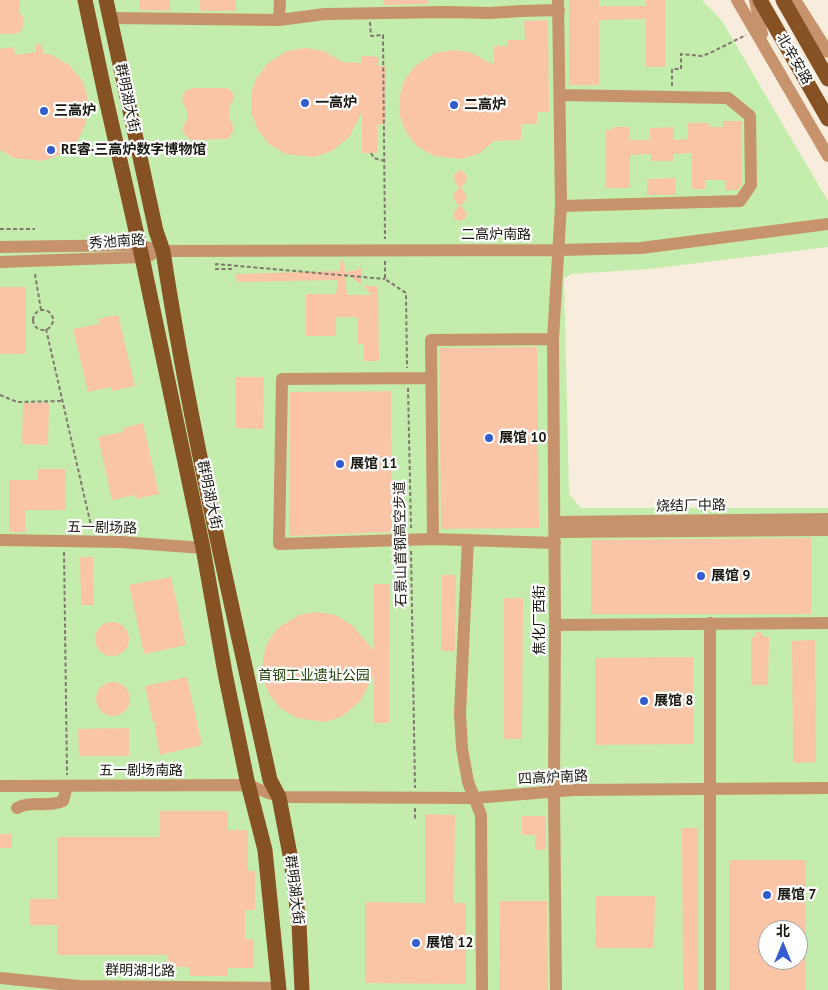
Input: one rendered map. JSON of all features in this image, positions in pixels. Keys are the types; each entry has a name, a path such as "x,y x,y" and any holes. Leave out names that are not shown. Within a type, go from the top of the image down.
{"main road":[{"name":"群明湖大街","path":"85,0 203,548 225,673 248,785 266,850 279,989"},
{"name":"群明湖大街","path":"106,0 156,231 163,252 186,389 270,780 279,797 291,860 299,924 302,990"},
{"name":"北辛安路","path":"760,0 828,119"},
{"name":"北辛安路","path":"783,0 828,79"}],"street":[{"path":"279,20 280,0"},
{"path":"737,0 828,156"},
{"path":"755,0 764,47"},
{"path":"794,0 795,23"},
{"path":"794,0 828,52"},
{"path":"110,18 279,20 325,14 489,13 559,5"},
{"name":"焦化厂西街","path":"556,990 553,339 561,206 559,5"},
{"path":"560,95 728,98 750,116 751,185 740,201 561,206"},
{"name":"二高炉南路","path":"163,252 641,248 828,224"},
{"name":"秀池南路","path":"0,246 163,252"},
{"name":"秀池南路","path":"0,262 140,251"},
{"path":"433,539 430,340 553,339"},
{"path":"431,378 282,378 279,544 433,539 468,540 554,532"},
{"name":"烧结厂中路","path":"554,532 828,519"},
{"name":"烧结厂中路","path":"554,532 828,530"},
{"name":"五一剧场路","path":"0,540 121,542 203,548"},
{"path":"468,540 460,714 462,748 468,782 480,815 482,990"},
{"path":"710,623 710,990"},
{"path":"555,625 828,623"},
{"name":"五一剧场南路","path":"0,786 248,785 279,797"},
{"path":"17,808 23,804 54,806 63,802 67,786"},
{"name":"四高炉南路","path":"279,797 474,798 554,792 828,788"},
{"name":"群明湖北路","path":"0,978 79,986 279,989"}],"path":[{"path":"370,18 371,36 383,35 385,240"},
{"path":"672,98 672,69 681,69 681,54 702,56 710,54 755,30"},
{"path":"370,153 374,158 385,161"},
{"path":"0,229 35,228"},
{"path":"385,259 385,279"},
{"path":"232,269 216,269 216,264 385,279 406,293 408,372"},
{"path":"35,274 41,310"},
{"path":"48,310 53,316 53,323 46,329 39,329 34,324 33,317 37,311 48,310"},
{"path":"46,329 94,542"},
{"name":"石景山首钢高空步道","path":"408,382 411,531"},
{"path":"0,394 17,402 62,401"},
{"path":"64,542 67,786"},
{"name":"石景山首钢高空步道","path":"412,551 415,793"},
{"path":"415,802 415,821"}],"green space":[{"name":"首钢工业遗址公园","path":"0,0 702,0 722,21 828,201 828,247 649,269 571,274 564,279 569,494 581,508 828,508 828,990 0,990"}],"building":[{"path":"0,0 20,0 20,13 24,24 21,31 16,34 0,34"},
{"path":"139,0 170,0 170,11 139,10"},
{"path":"200,0 236,0 236,11 200,11"},
{"path":"383,0 428,0 428,4 383,5"},
{"path":"569,0 599,0 599,6 646,6 646,0 665,0 665,67 646,67 646,19 599,20 599,85 569,85"},
{"name":"二高炉","path":"548,20 549,112 537,112 537,124 521,124 521,140 494,141 480,153 462,159 434,156 417,146 406,132 399,114 400,95 404,81 415,66 435,53 454,50 472,53 494,65 494,46 508,46 508,40 525,40 524,21"},
{"name":"三高炉","path":"42,44 43,53 52,55 69,65 82,80 88,98 86,123 78,140 60,155 42,161 14,158 0,150 0,49 14,47 15,55 36,52 35,45"},
{"name":"一高炉","path":"306,48 324,51 342,62 362,63 362,56 379,57 378,66 386,66 386,125 377,124 377,153 362,153 362,111 350,136 332,151 314,157 286,154 269,144 258,130 251,112 251,93 256,79 267,64 287,51"},
{"path":"192,88 226,88 233,93 234,99 229,108 229,119 234,130 228,139 191,140 184,134 182,129 187,119 187,111 182,100 183,93"},
{"path":"723,121 742,121 742,184 738,190 725,190 725,180 705,180 705,189 692,189 692,153 673,154 673,161 651,161 651,154 630,155 630,188 606,188 606,130 612,130 612,127 630,127 630,140 650,140 650,128 674,127 674,140 688,139 688,123 709,123 709,127 723,127"},
{"path":"461,170 467,177 466,182 461,187 467,196 461,205 467,214 465,219 460,221 455,220 453,214 459,206 453,194 459,188 453,178 455,173"},
{"path":"675,178 676,195 647,195 647,179"},
{"path":"341,260 344,260 345,272 357,270 362,266 362,285 345,273 347,295 372,295 363,286 378,286 379,361 364,361 364,344 358,344 358,317 336,317 336,336 306,336 306,294 336,294 338,280 237,282 236,274 339,271"},
{"path":"0,287 26,287 26,354 0,354"},
{"path":"118,315 135,386 112,391 111,387 88,392 73,329 99,324 98,319"},
{"name":"展馆 10","path":"537,347 539,528 441,529 439,348"},
{"path":"236,377 264,377 263,429 236,428"},
{"name":"展馆 11","path":"391,391 392,532 289,536 290,392"},
{"path":"23,403 49,403 48,445 22,444"},
{"path":"143,423 159,494 136,499 135,495 112,500 98,437 123,432 123,428"},
{"path":"38,469 66,469 65,510 25,510 25,532 9,532 9,480 38,480"},
{"name":"展馆 9","path":"811,538 811,614 591,614 591,540"},
{"path":"80,557 93,557 94,605 81,605"},
{"path":"442,575 456,575 455,651 441,651"},
{"path":"171,577 186,645 144,654 129,585"},
{"path":"374,584 390,584 389,723 374,723 374,674 361,700 343,716 325,722 297,718 280,708 269,694 262,677 263,658 267,643 278,628 299,615 317,612 335,615 352,625 374,651"},
{"path":"504,598 523,598 522,739 504,739"},
{"path":"112,622 124,627 129,639 124,651 112,656 100,651 95,639 100,627"},
{"path":"755,632 762,632 762,636 769,637 768,685 751,685 751,637 755,637"},
{"path":"815,640 816,762 793,763 792,641"},
{"name":"展馆 8","path":"693,657 694,744 595,745 595,658"},
{"path":"187,677 202,745 160,755 155,722 153,722 145,686"},
{"path":"113,682 125,687 130,699 125,711 113,716 101,711 96,699 101,687"},
{"path":"129,728 129,756 79,756 78,729"},
{"path":"160,811 228,811 228,830 248,830 248,871 255,871 255,910 245,910 245,939 254,939 254,968 227,968 227,976 190,976 190,967 168,967 168,955 57,955 57,925 30,925 30,899 57,899 57,837 160,837"},
{"name":"展馆 12","path":"425,814 455,815 454,903 466,903 466,984 365,983 365,902 425,903"},
{"path":"522,816 546,816 546,850 535,850 535,835 522,835"},
{"path":"682,828 698,828 698,990 683,990"},
{"path":"0,834 12,834 12,848 0,848"},
{"name":"展馆 7","path":"729,860 806,860 806,920 758,920 758,970 806,970 806,990 729,990"},
{"path":"596,896 655,896 654,948 595,948"},
{"path":"500,901 547,901 548,990 499,990"}],"place":[{"name":"一高炉","path":"305,103"},
{"name":"二高炉","path":"454,105"},
{"name":"三高炉","path":"44,111"},
{"name":"RE睿·三高炉数字博物馆","path":"51,150"},
{"name":"展馆 10","path":"489,438"},
{"name":"展馆 11","path":"340,464"},
{"name":"展馆 9","path":"701,576"},
{"name":"展馆 8","path":"644,701"},
{"name":"展馆 7","path":"767,895"},
{"name":"展馆 12","path":"416,943"}]}
